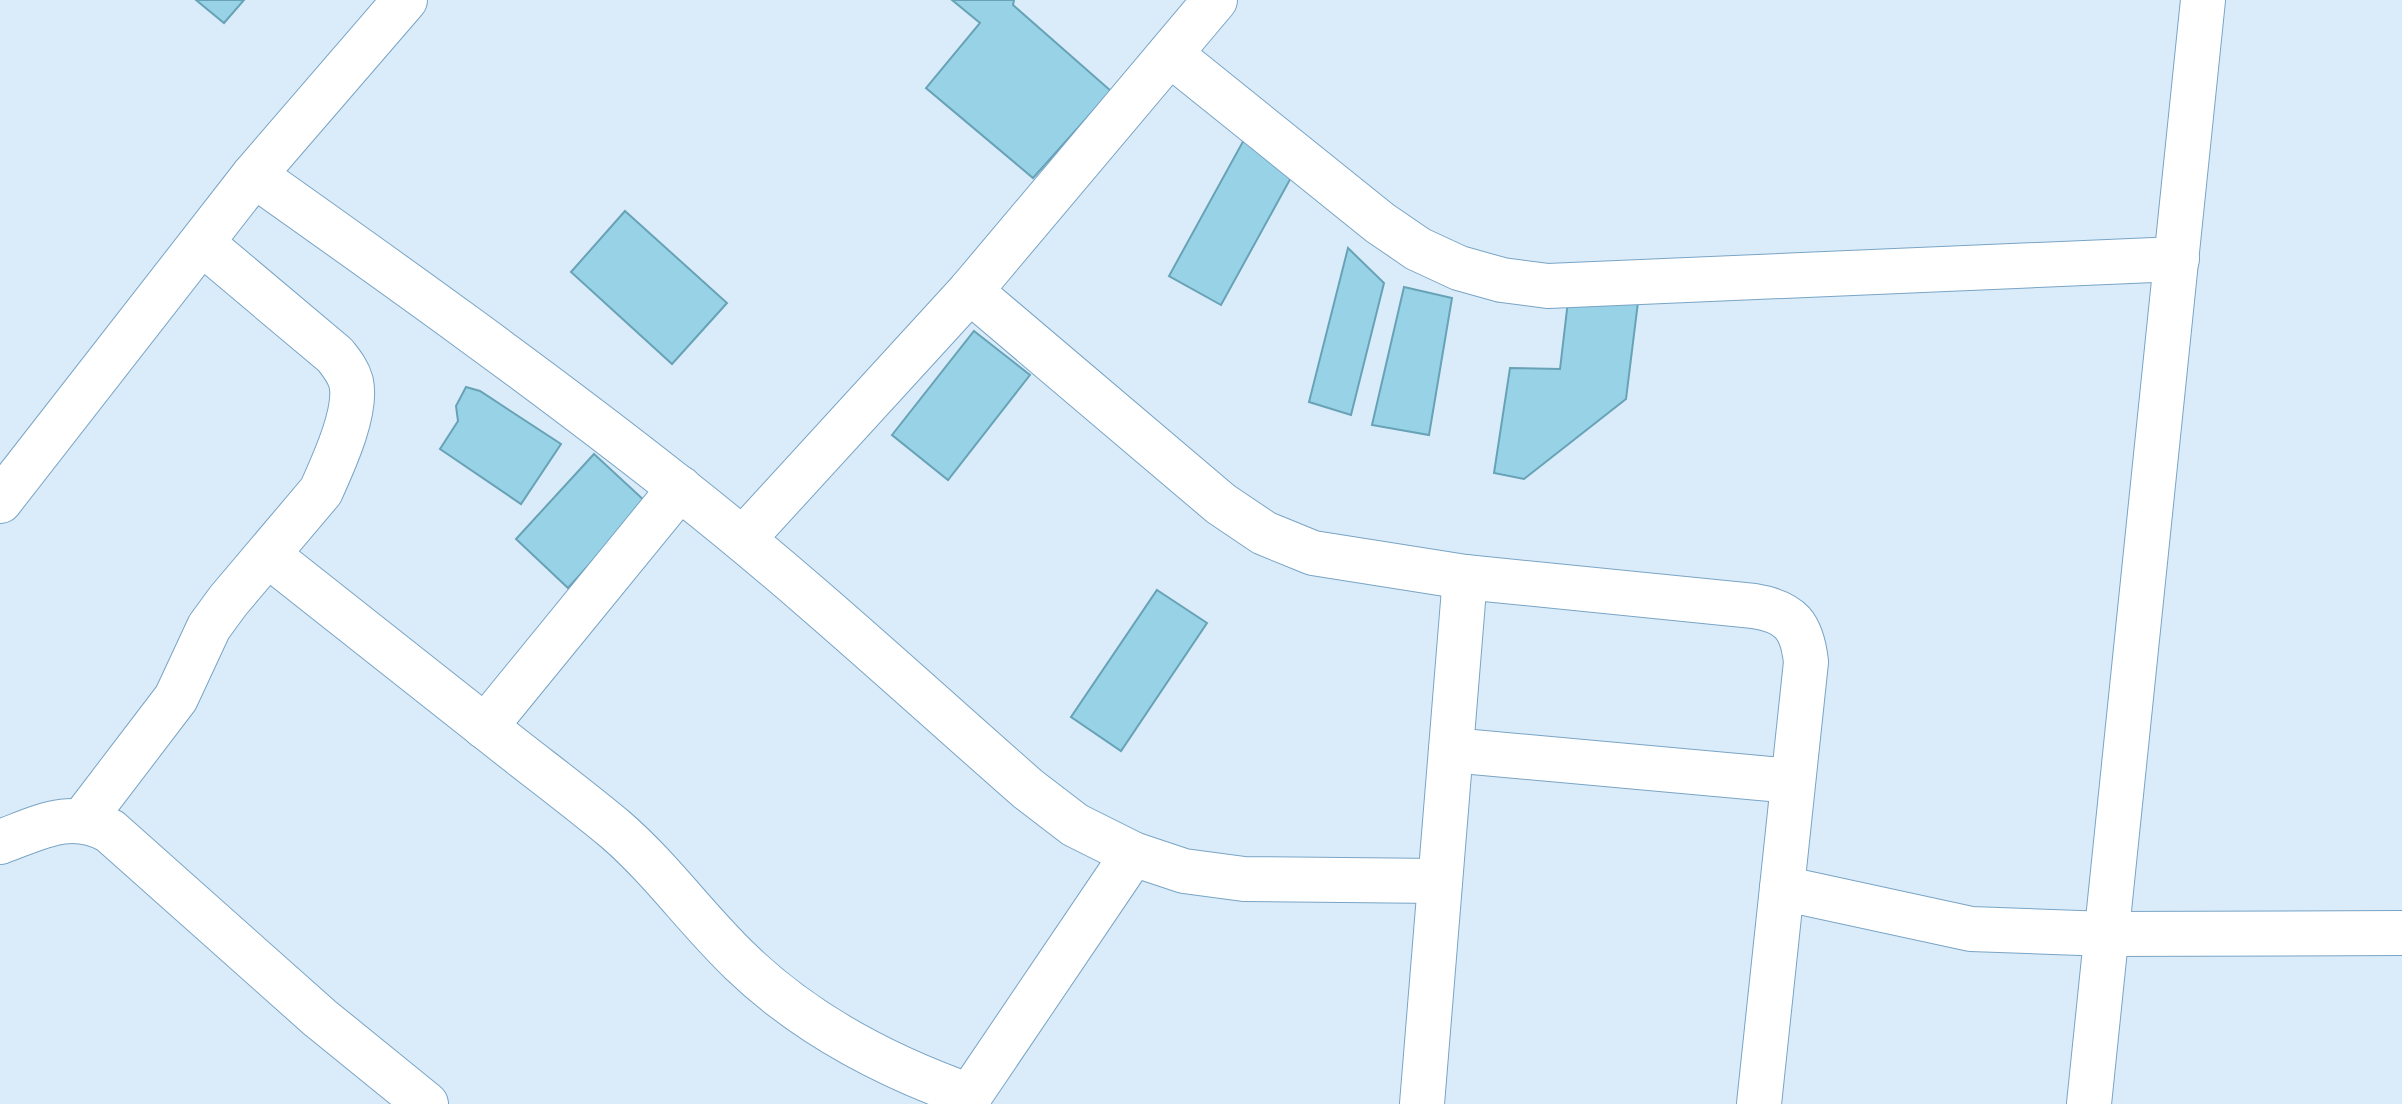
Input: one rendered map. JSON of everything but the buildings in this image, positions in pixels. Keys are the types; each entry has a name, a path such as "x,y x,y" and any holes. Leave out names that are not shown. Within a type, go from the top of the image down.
{"street":[{"path":"0,501 254,175 405,0"},
{"path":"743,539 970,291 1215,0"},
{"path":"2089,1104 2203,0"},
{"path":"1170,54 1380,223 1431,255 1459,268 1502,280 1548,286 2177,259"},
{"path":"254,175 489,341 680,488 743,539 1028,789 1075,825 1133,854 1184,871 1244,879 1440,881"},
{"path":"83,820 176,698 209,627 321,491 349,416 351,383 335,355 203,244"},
{"path":"970,291 1221,504 1264,533 1313,553 1465,577 1776,610 1793,622 1804,641 1806,662 1759,1104"},
{"path":"485,727 680,488"},
{"path":"268,555 615,829 647,859 733,954 782,998 871,1056 967,1100 1133,854"},
{"path":"1422,1104 1465,577"},
{"path":"1451,750 1793,781"},
{"path":"0,842 65,820 83,820 110,831 320,1018 426,1104"},
{"path":"1782,888 1971,929 2107,934 2402,933"}]}
